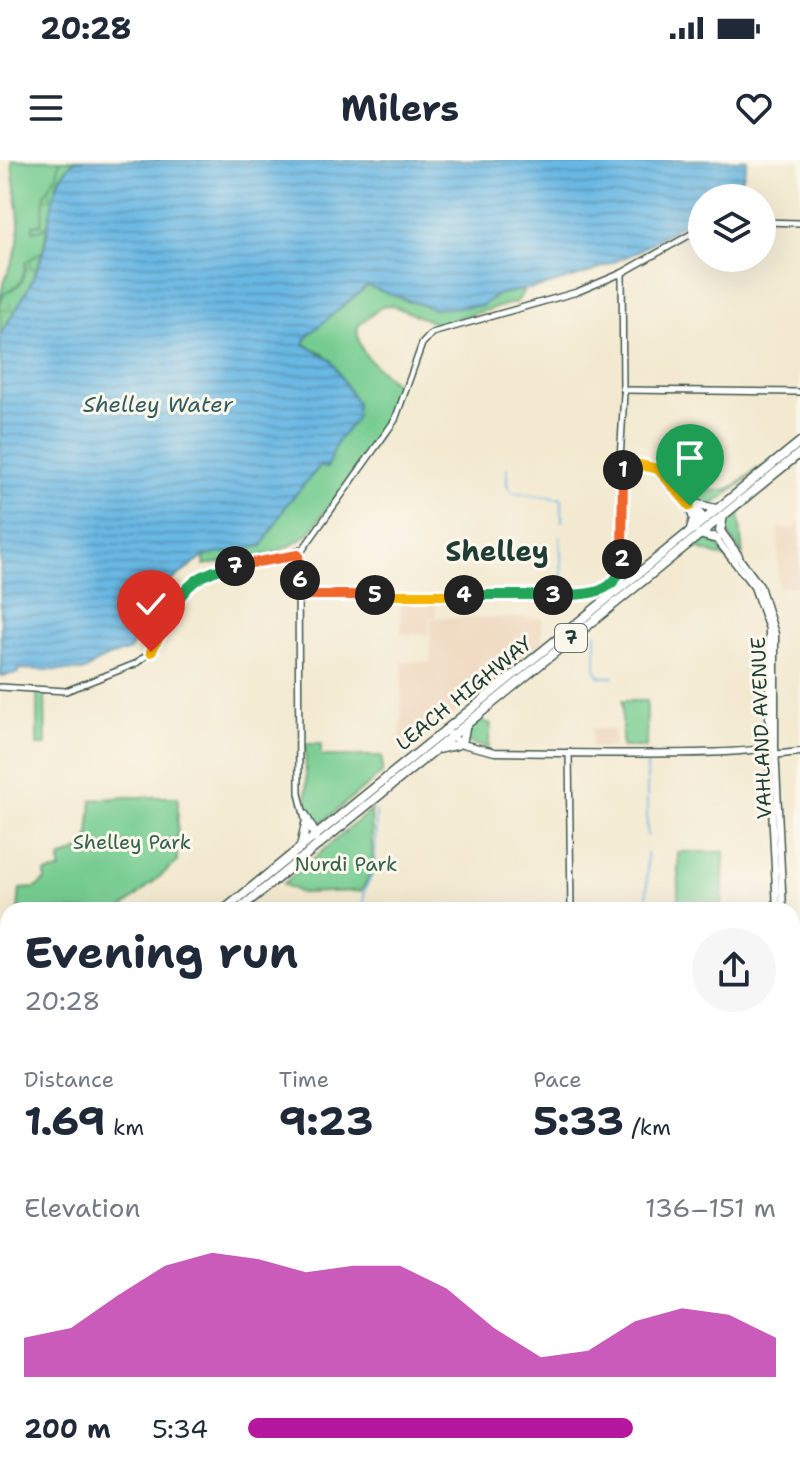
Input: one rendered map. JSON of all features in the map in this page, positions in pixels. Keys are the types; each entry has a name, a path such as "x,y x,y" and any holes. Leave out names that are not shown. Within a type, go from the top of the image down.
{"highway":[{"name":"LEACH HIGHWAY","path":"720,512 800,442"},
{"name":"LEACH HIGHWAY","path":"234,902 301,847 318,839 324,828 462,732 473,718 702,526 800,453"},
{"path":"717,539 694,519 692,505 720,512 720,531 738,556"},
{"name":"LEACH HIGHWAY","path":"247,902 318,839 450,738 702,526"},
{"path":"301,847 308,824 324,828"}],"main road":[{"name":"VAHLAND AVENUE","path":"702,526 738,556 760,586 774,626 774,753 780,902"},
{"name":"VAHLAND AVENUE","path":"717,539 754,587 767,620 770,725 774,753"},
{"path":"770,725 772,697 775,701"},
{"path":"450,738 488,753 774,753"},
{"path":"709,753 800,753"}],"street":[{"path":"776,222 800,223"},
{"path":"318,839 308,824 302,792 302,595 299,553 395,420 414,364 430,335 577,292 622,273 688,236"},
{"path":"302,595 589,595 599,592 618,576 622,562 622,273"},
{"path":"622,392 800,392"},
{"path":"623,462 658,469 692,505 702,526"},
{"path":"0,687 66,691 135,664 151,652 176,602 196,578 210,571 299,553"},
{"path":"571,753 571,902"}],"shaded area":[{"path":"797,522 800,522 800,587 778,587 778,529 797,529"},
{"path":"401,599 436,599 436,617 429,617 429,634 401,634"},
{"path":"431,618 542,618 542,642 413,748 401,747 402,662 430,662"},
{"path":"592,728 614,729 614,747 592,747"}],"green space":[{"path":"12,160 75,160 52,195 43,251 26,262 21,282 4,294 0,303 19,232"},
{"path":"60,160 75,160 58,179 47,228 33,231 33,225 41,224 45,194 57,174"},
{"path":"43,251 27,292 0,335 0,303 4,294 21,282 26,262"},
{"path":"367,286 386,290 408,302 481,306 498,294 524,290 517,302 437,324 391,305 382,306 358,326 364,353 398,386 376,441 308,534 297,542 272,553 204,565 205,556 262,545 287,504 320,466 327,468 337,442 356,418 323,353 304,344 308,335"},
{"path":"764,466 711,506 703,504 676,480 699,489 723,490"},
{"path":"750,497 752,500 739,513 743,556 723,526 723,520"},
{"path":"700,536 713,541 730,560 694,547 645,587 641,583"},
{"path":"37,693 45,693 46,745 37,745"},
{"path":"622,701 647,701 646,747 622,747"},
{"path":"477,719 491,724 488,748 463,741 464,730"},
{"path":"305,744 321,744 321,756 382,756 382,773 321,823 314,820 307,805"},
{"name":"Shelley Park","path":"178,797 177,862 130,902 19,902 20,889 36,888 45,880 45,873 60,870 60,859 88,846 92,800"},
{"name":"Nurdi Park","path":"371,810 373,870 361,891 301,893 283,884"},
{"path":"678,852 724,852 722,902 678,902"}],"water":[{"name":"Shelley Water","path":"75,160 747,160 743,176 736,184 688,184 688,221 634,253 591,272 546,286 498,294 481,306 434,309 367,286 308,335 304,344 331,360 357,404 356,418 337,442 327,468 320,466 287,504 262,546 205,556 167,584 130,650 100,660 85,671 18,669 18,673 1,676 0,335 35,274 43,252 55,192"}],"waterway":[{"path":"507,468 507,484 511,492 562,499 562,521"},
{"path":"560,537 563,588"},
{"path":"596,633 596,671 601,677 613,677"},
{"path":"647,761 647,836"},
{"path":"364,902 364,891 375,869 376,812"},
{"path":"647,853 647,902"}],"district":[{"name":"Shelley","path":"497,551"}],"route":[{"path":"151,652 187,585 210,571 224,567 298,555 300,595 591,595 608,586 620,572 621,479 624,466 638,463 658,469 690,506"}]}
